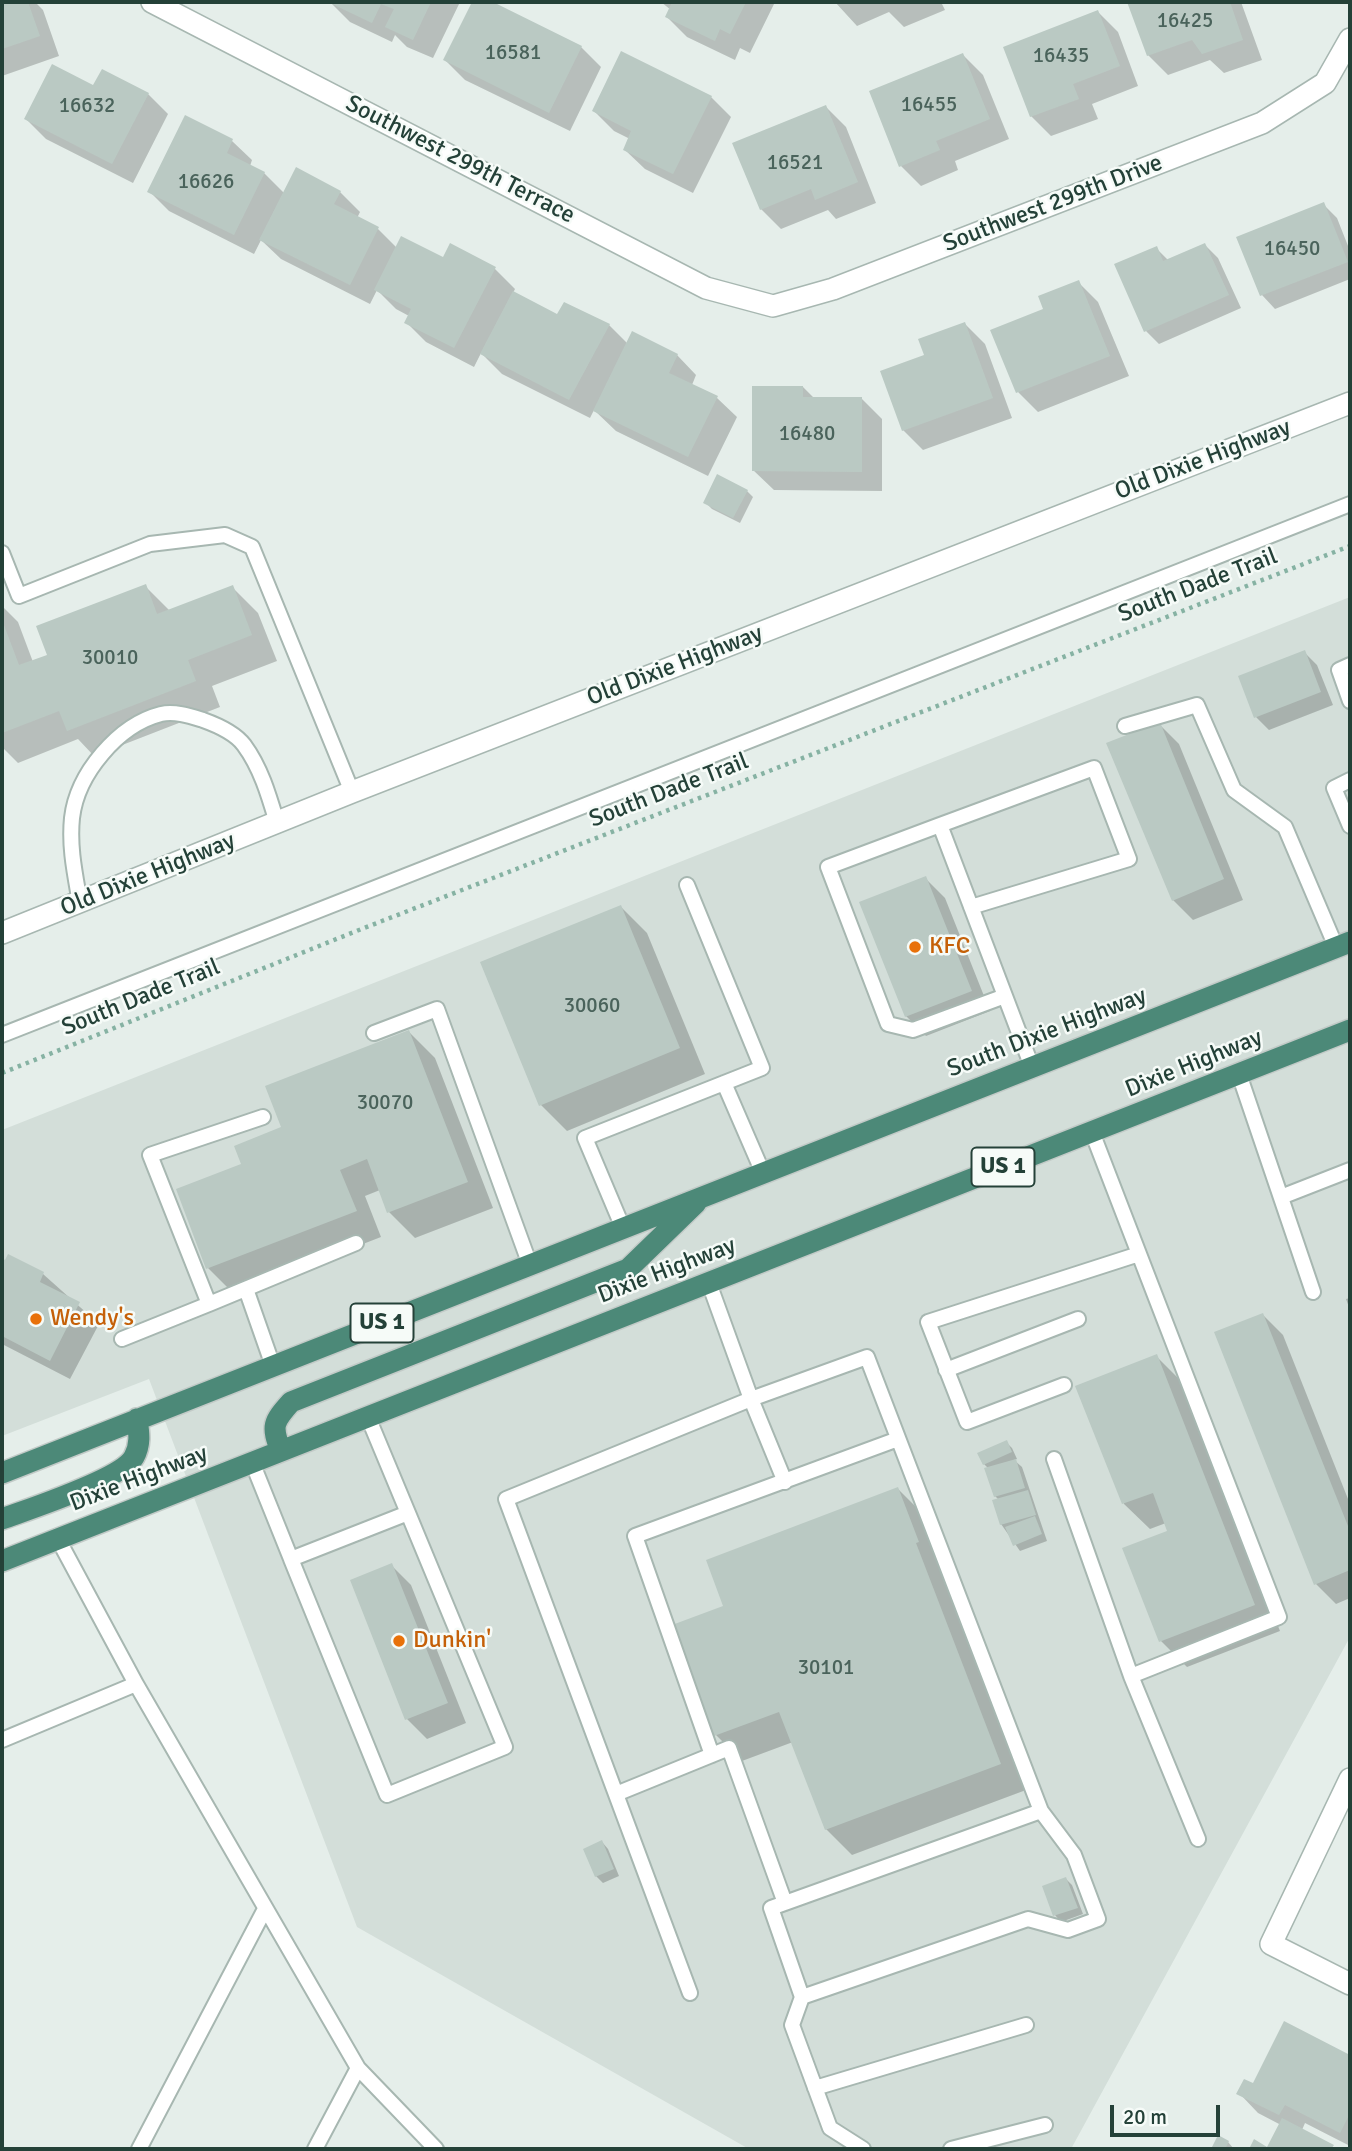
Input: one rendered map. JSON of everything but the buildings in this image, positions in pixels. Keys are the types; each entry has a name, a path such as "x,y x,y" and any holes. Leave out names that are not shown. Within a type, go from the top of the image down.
{"highway":[{"name":"South Dixie Highway","path":"762,1173 1343,944"},
{"name":"Dixie Highway","path":"2,1561 1350,1030"},
{"name":"US 1","path":"2,1473 762,1173"},
{"path":"281,1451 274,1432 276,1419 291,1402 628,1269 702,1197"},
{"path":"2,1520 117,1473 133,1459 140,1440 137,1419"}],"street":[{"name":"Southwest 299th Terrace","path":"152,2 706,288 773,306"},
{"name":"Southwest 299th Drive","path":"773,306 833,289 1262,123 1325,83 1350,39"},
{"name":"Old Dixie Highway","path":"2,933 352,792 1350,403"},
{"path":"1350,1779 1271,1944 1350,1984"}],"lane":[{"path":"2,1035 1350,504"},
{"path":"2,553 19,596 150,544 225,535 252,547 352,792"},
{"path":"1350,665 1339,670 1350,701"},
{"path":"1125,726 1197,705 1234,790 1285,827 1343,944"},
{"path":"80,903 71,850 72,815 84,782 104,750 131,727 163,713 186,714 216,724 242,743 264,779 277,823"},
{"path":"971,907 1129,859 1094,768 828,867 888,1024 913,1030 1005,996"},
{"path":"1350,780 1334,788 1350,826"},
{"path":"940,825 1032,1067"},
{"path":"623,1228 585,1138 762,1068 687,885"},
{"path":"374,1034 437,1009 530,1265"},
{"path":"1238,1074 1313,1292"},
{"path":"724,1083 762,1173"},
{"path":"209,1304 150,1155 263,1117"},
{"path":"1092,1132 1279,1617 1131,1676"},
{"path":"1280,1197 1350,1170"},
{"path":"121,1339 356,1243"},
{"path":"1065,1385 967,1422 928,1322 1139,1254"},
{"path":"709,1283 751,1399 785,1482"},
{"path":"246,1289 273,1366"},
{"path":"946,1370 1078,1318"},
{"path":"691,1993 506,1499 751,1399 867,1357 1041,1811 1074,1855 1098,1919 1068,1930 1028,1919 802,1997"},
{"path":"252,1462 387,1795 505,1748 368,1417"},
{"path":"712,1755 635,1536 898,1439"},
{"path":"1054,1459 1131,1676 1198,1839"},
{"path":"292,1559 408,1513"},
{"path":"58,1539 136,1684 358,2068 436,2149"},
{"path":"2,1740 136,1684"},
{"path":"616,1794 729,1748 785,1903"},
{"path":"863,2149 830,2128 792,2025 802,1997 771,1908 1041,1811"},
{"path":"139,2149 265,1909"},
{"path":"815,2088 1026,2025"},
{"path":"316,2149 358,2068"},
{"path":"951,2149 1045,2125"}],"path":[{"name":"South Dade Trail","path":"2,1073 363,929 1350,546"}],"shaded area":[{"path":"1350,597 1350,1637 1071,2149 749,2149 357,1927 149,1379 2,1436 2,1130"}],"place":[{"name":"KFC","path":"915,947"},
{"name":"Wendy's","path":"36,1319"},
{"name":"Dunkin'","path":"399,1641"}]}
